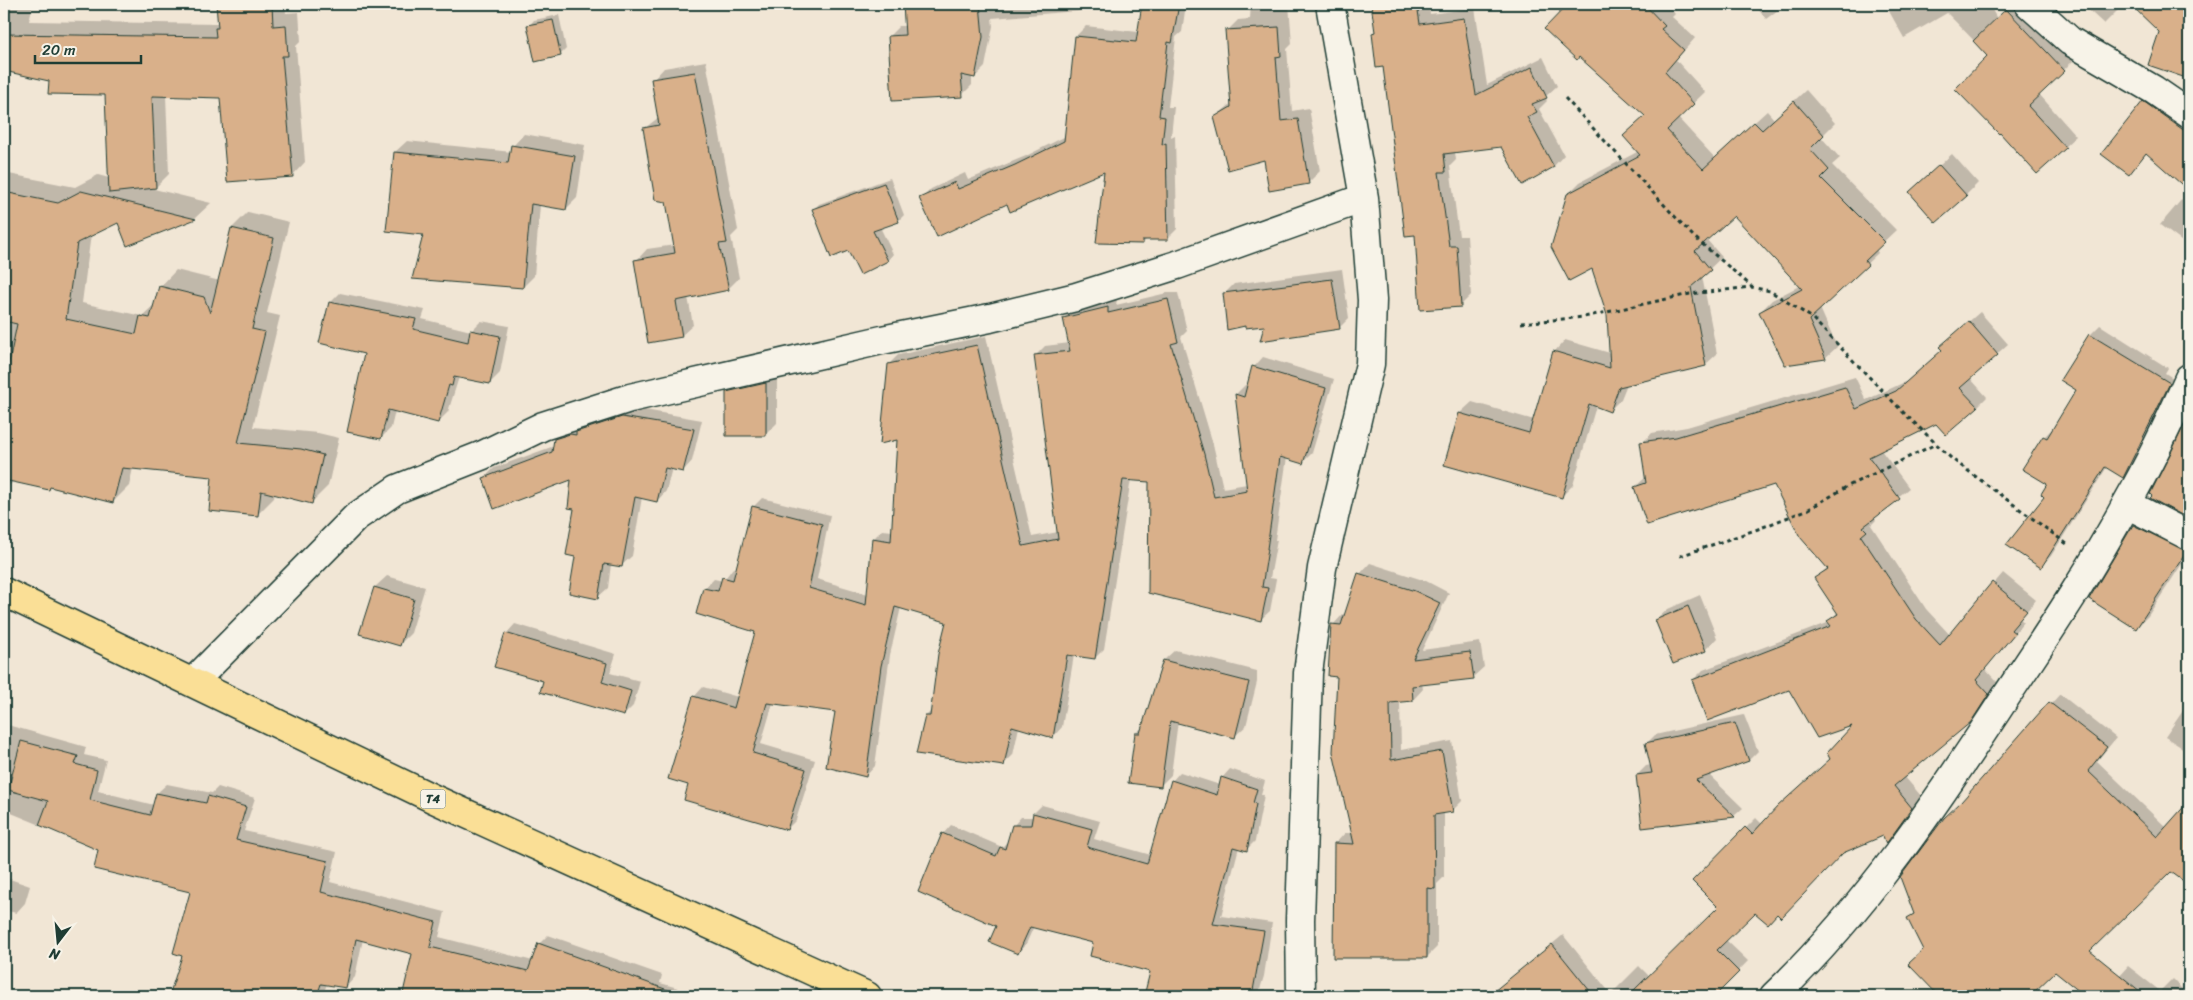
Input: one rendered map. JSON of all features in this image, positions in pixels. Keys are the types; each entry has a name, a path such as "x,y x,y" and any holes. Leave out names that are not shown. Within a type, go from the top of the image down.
{"highway":[{"name":"T4","path":"4,592 434,800 867,996"}],"street":[{"path":"1301,996 1300,920 1308,673 1322,568 1370,364 1372,300 1364,198 1330,4"},
{"path":"2029,4 2070,41 2154,90 2189,114"},
{"path":"193,682 356,517 397,489 483,454 543,426 630,398 1076,297 1177,265 1364,198"},
{"path":"1774,996 1837,932 1874,885 1965,760 2092,563 2127,504 2189,378"},
{"path":"2127,504 2189,536"}],"path":[{"path":"1565,98 1693,236 1751,287"},
{"path":"1521,323 1584,317 1690,294 1751,287 1770,292 1811,317 1952,459 2092,563"},
{"path":"1680,556 1758,530 1809,509 1848,486 1936,444"}],"building":[{"path":"216,4 272,4 273,26 286,25 288,56 282,56 293,177 227,182 220,98 152,96 156,188 109,193 105,95 48,94 49,81 4,71 4,34 216,37 215,28 218,28"},
{"path":"903,4 980,4 983,37 975,78 961,75 963,97 892,101 888,36 905,35"},
{"path":"1142,4 1179,4 1172,43 1168,42 1159,116 1165,117 1162,145 1166,143 1168,240 1143,240 1143,244 1096,243 1104,172 1010,212 1007,204 937,237 919,198 955,182 958,189 1015,165 1064,141 1075,36 1136,42"},
{"path":"1371,4 1417,4 1420,24 1464,18 1476,95 1532,67 1547,98 1532,104 1537,112 1527,117 1554,167 1522,185 1501,147 1444,154 1446,172 1439,172 1449,246 1457,246 1461,307 1420,310 1415,235 1405,236 1383,67 1376,68 1372,33 1375,32"},
{"path":"1568,4 1644,4 1665,26 1661,29 1684,50 1665,72 1694,104 1667,130 1703,169 1754,122 1762,130 1794,101 1824,135 1810,149 1829,170 1821,178 1885,242 1865,261 1868,265 1809,320 1826,359 1785,365 1759,312 1802,289 1734,216 1695,251 1711,270 1691,287 1706,366 1619,387 1610,412 1589,404 1562,498 1444,465 1459,413 1529,433 1553,351 1610,368 1607,315 1592,269 1569,281 1551,247 1567,194 1640,155 1623,136 1645,116 1579,57 1577,60 1544,29"},
{"path":"2130,4 2189,4 2189,79 2148,65 2159,32"},
{"path":"2006,9 2065,71 2028,106 2066,148 2037,174 2000,133 1955,89 1987,56 1973,41"},
{"path":"553,20 561,56 535,62 527,25"},
{"path":"1279,27 1281,56 1276,57 1281,121 1298,119 1309,184 1269,191 1264,160 1228,170 1214,117 1231,107 1225,30"},
{"path":"695,72 727,243 719,244 729,290 676,301 682,337 648,343 634,260 675,253 666,202 655,200 643,128 659,125 651,79"},
{"path":"2143,101 2189,134 2189,191 2146,153 2129,175 2101,154"},
{"path":"511,145 575,156 566,210 531,204 523,288 412,279 423,235 386,231 394,152 508,163"},
{"path":"1939,165 1967,196 1936,223 1909,192"},
{"path":"884,183 899,222 873,231 888,261 860,275 848,251 831,258 812,209"},
{"path":"81,191 196,219 127,246 118,223 77,243 66,319 136,334 140,316 150,318 159,286 204,297 210,313 231,228 274,238 252,329 265,332 238,443 301,449 323,455 312,504 261,491 258,516 209,511 212,477 122,468 113,503 50,487 49,490 4,480 4,387 17,324 4,321 4,192 58,203"},
{"path":"1332,279 1340,329 1260,341 1264,326 1245,328 1245,326 1227,330 1223,293"},
{"path":"1168,299 1178,342 1171,344 1204,454 1214,497 1247,491 1235,394 1244,397 1252,366 1326,388 1303,464 1280,457 1262,587 1268,588 1261,621 1148,593 1149,482 1123,480 1095,659 1067,655 1053,738 1012,726 1004,766 916,754 925,716 930,716 938,654 946,622 895,607 881,666 866,777 826,767 835,712 767,703 753,753 806,769 787,830 684,800 688,785 668,779 693,696 734,708 755,632 696,614 703,588 718,591 722,577 733,580 752,506 822,524 809,588 866,605 872,538 891,541 897,440 880,444 888,364 977,345 1023,546 1058,539 1034,355 1070,351 1063,318 1108,307 1108,313"},
{"path":"329,302 416,319 413,329 468,342 470,330 500,336 490,384 454,377 452,386 449,385 438,423 388,410 381,439 347,432 364,354 319,343"},
{"path":"1969,321 1998,355 1960,388 1978,407 1946,435 1936,424 1869,457 1900,499 1863,527 1867,531 1861,536 1916,619 1940,645 1992,582 2027,611 2011,630 2015,633 1976,680 1989,694 1971,722 1894,786 1912,808 1886,844 1883,836 1843,853 1781,918 1777,914 1768,924 1755,913 1717,950 1739,972 1715,996 1628,996 1718,907 1692,881 1745,827 1752,834 1778,806 1830,759 1827,753 1852,726 1817,738 1789,690 1707,721 1692,680 1831,626 1827,621 1838,614 1814,578 1828,569 1800,537 1774,485 1647,525 1634,487 1646,483 1640,442 1676,437 1845,387 1856,409 1896,391 1942,350 1939,347"},
{"path":"2089,334 2170,383 2123,478 2105,467 2041,568 2006,545 2044,497 2041,494 2047,484 2022,469 2043,436 2047,438 2076,390 2060,380"},
{"path":"766,383 766,436 726,436 726,392"},
{"path":"2189,415 2189,519 2150,498 2152,496 2150,494"},
{"path":"622,417 694,429 683,472 665,468 657,502 635,497 622,567 604,564 598,599 569,593 575,557 566,555 574,509 568,508 571,480 494,509 483,478 552,452 554,439 570,434 576,435 576,432"},
{"path":"2133,525 2187,551 2136,629 2089,599"},
{"path":"1358,573 1415,591 1440,603 1413,659 1470,652 1474,679 1412,686 1413,701 1390,703 1391,760 1442,751 1453,812 1434,815 1435,889 1427,888 1427,958 1333,958 1334,843 1354,844 1333,752 1337,677 1328,676 1331,624 1341,625"},
{"path":"374,587 414,599 400,646 359,634"},
{"path":"1688,606 1706,651 1673,664 1655,620"},
{"path":"505,633 607,663 602,682 631,691 624,716 540,692 543,681 494,667"},
{"path":"1163,660 1249,682 1235,738 1170,721 1161,787 1128,783 1135,733 1140,733"},
{"path":"2049,702 2107,747 2088,771 2157,837 2189,801 2189,885 2171,872 2090,951 2146,996 2085,996 2055,972 2030,996 1939,996 1908,964 1923,950 1907,918 1914,914 1900,877 1944,818 1961,802"},
{"path":"1735,723 1749,761 1696,780 1735,817 1642,828 1636,775 1652,773 1645,743"},
{"path":"21,741 78,756 75,764 97,770 90,800 150,815 156,793 206,803 208,796 246,807 236,840 328,861 321,892 436,922 430,947 528,971 538,943 676,993 676,996 420,996 403,993 412,954 356,939 346,988 321,984 317,996 169,996 182,956 173,953 190,892 94,869 98,850 39,825 48,801 8,790"},
{"path":"1221,777 1257,789 1253,803 1256,804 1247,851 1233,847 1213,924 1264,931 1252,996 1144,996 1150,972 1090,956 1093,943 1030,927 1018,954 989,942 996,926 918,892 942,833 996,856 1000,847 1005,849 1012,825 1031,825 1033,813 1092,829 1087,847 1147,864 1171,780 1217,795"},
{"path":"1552,944 1594,996 1488,996"}]}
